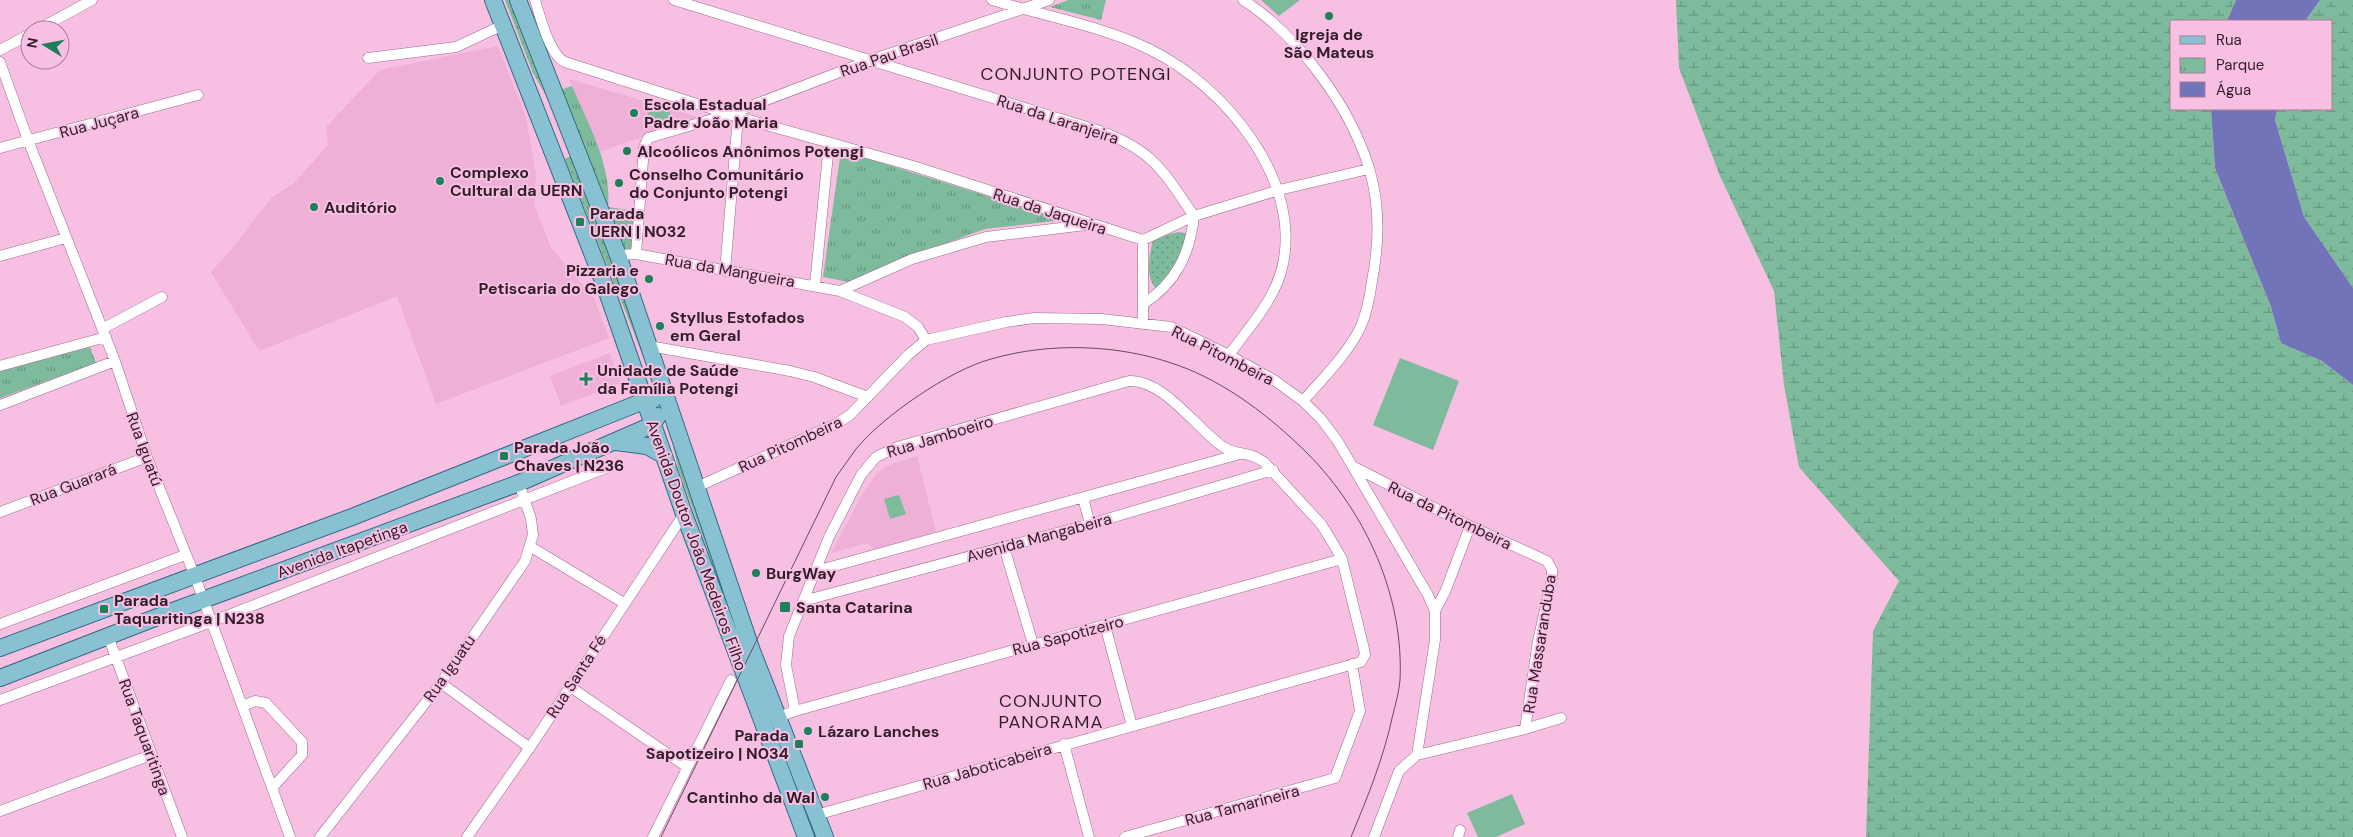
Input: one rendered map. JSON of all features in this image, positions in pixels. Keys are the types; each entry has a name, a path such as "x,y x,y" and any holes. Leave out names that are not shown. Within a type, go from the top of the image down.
{"main road":[{"name":"Avenida Doutor João Medeiros Filho","path":"493,0 605,286 684,514 806,837"},
{"name":"Avenida Doutor João Medeiros Filho","path":"518,0 618,256 651,352 665,402 686,455 752,651 825,837"},
{"path":"525,80 541,97 559,141 565,148 574,147"},
{"path":"644,401 650,399 665,402 652,425"},
{"name":"Avenida Itapetinga","path":"2,647 327,526 644,401"},
{"name":"Avenida Itapetinga","path":"7,675 519,483 652,425"},
{"path":"611,442 646,446 663,455"},
{"path":"352,516 362,542"},
{"path":"327,526 336,551"},
{"path":"51,628 62,654"},
{"path":"2,647 7,675"}],"street":[{"path":"55,20 92,0"},
{"name":"Rua da Jaqueira","path":"535,0 551,45 561,60 734,116 913,166 1091,225 1143,240"},
{"name":"Rua da Laranjeira","path":"674,0 1124,140 1145,152 1162,169 1194,216"},
{"path":"992,0 1111,35 1150,49 1178,65 1226,105 1264,161 1279,190 1286,233 1281,271 1277,285 1266,305 1229,355"},
{"name":"Rua Pau Brasil","path":"636,254 644,147 648,138 734,116 871,60 1049,0"},
{"path":"1243,0 1277,27 1316,69 1339,104 1359,142 1369,169 1375,210 1377,243 1369,298 1361,326 1344,352 1303,401"},
{"path":"368,58 456,47 503,25"},
{"path":"0,50 20,39"},
{"name":"Rua Iguatú","path":"0,62 28,140 104,333 146,456 194,574 290,837"},
{"name":"Rua Juçara","path":"0,148 198,95"},
{"path":"725,270 734,116"},
{"path":"815,285 829,144"},
{"path":"1143,323 1143,240 1194,216 1279,190 1369,169"},
{"path":"1143,304 1158,295 1182,266 1188,250 1194,216"},
{"path":"840,291 912,259 986,237 1091,225"},
{"path":"0,256 66,238"},
{"name":"Rua da Mangueira","path":"618,256 636,254 840,291 905,317 918,327 926,340"},
{"path":"0,366 104,333 162,296"},
{"name":"Rua Pitombeira","path":"697,487 838,423 868,397 908,355 926,340 1006,322 1034,318 1094,318 1143,323 1181,330 1274,380 1303,401 1321,419 1354,467 1428,595 1434,611 1434,640 1417,755"},
{"path":"651,352 790,371 814,377 868,397"},
{"path":"0,404 114,361"},
{"name":"Rua Jamboeiro","path":"795,711 786,656 789,636 836,522 861,475 876,457 897,448 1129,381 1143,383 1187,413 1221,446 1241,454"},
{"path":"1241,454 1257,456 1273,470 1321,524 1342,560 1364,649 1364,659 1356,663"},
{"name":"Avenida Mangabeira","path":"816,571 1241,454"},
{"name":"Rua Guarará","path":"0,512 146,456"},
{"name":"Avenida Itapetinga","path":"0,700 211,622 616,464"},
{"name":"Rua da Pitombeira","path":"1354,467 1470,526 1546,561"},
{"name":"Avenida Mangabeira","path":"803,602 1090,524 1273,470"},
{"name":"Rua Iguatu","path":"320,837 441,683 525,561 531,547 533,535 531,519 519,483"},
{"path":"1083,498 1090,524"},
{"name":"Rua Santa Fé","path":"467,837 530,748 569,686 684,514"},
{"path":"1434,611 1444,592 1470,526"},
{"path":"531,547 624,603"},
{"path":"1004,547 1033,644"},
{"path":"0,624 185,555"},
{"name":"Rua Sapotizeiro","path":"795,711 1342,560"},
{"name":"Rua Massaranduba","path":"1525,729 1538,641 1552,578 1552,570 1546,561"},
{"path":"1105,625 1132,726"},
{"name":"Rua Taquaritinga","path":"108,636 182,837"},
{"name":"Rua Jaboticabeira","path":"816,815 1356,663"},
{"name":"Rua Tamarineira","path":"1125,837 1155,833 1330,781 1338,774 1360,711 1356,663"},
{"path":"652,837 731,680"},
{"path":"441,683 530,748"},
{"path":"569,686 687,767"},
{"path":"242,706 255,701 266,703 302,742 302,755 272,788"},
{"path":"778,717 795,711"},
{"path":"1374,837 1399,771 1417,755 1525,729 1561,718"},
{"path":"1064,744 1089,837"},
{"path":"0,811 151,755"}],"shaded area":[{"path":"498,46 526,117 536,174 534,204 551,248 594,298 609,338 436,404 397,296 259,351 211,272 231,250 272,197 293,184 328,145 326,127 380,70"},
{"name":"Escola Estadual Padre João Maria","path":"569,79 651,103 698,117 599,152"},
{"name":"Unidade de Saúde da Família Potengi","path":"610,353 621,383 561,406 550,376"},
{"path":"917,456 936,532 875,549 867,543 831,553 861,497 878,472 892,464"}],"green space":[{"path":"505,0 514,0 551,104 533,73"},
{"path":"1068,0 1106,0 1101,20 1050,7"},
{"path":"1261,0 1300,0 1279,16"},
{"path":"1676,0 2236,0 2227,20 2170,20 2170,110 2211,110 2215,168 2271,307 2281,343 2322,361 2353,385 2353,837 1866,837 1873,631 1899,581 1799,467 1784,385 1774,291 1720,176 1679,68"},
{"path":"2320,0 2353,0 2353,288 2304,217 2275,120 2277,110 2333,110 2333,20 2306,20"},
{"path":"572,86 603,160 608,191 608,207 636,211 633,252 623,252 557,91"},
{"path":"651,103 671,109 666,127 646,122"},
{"path":"841,150 1063,220 985,229 925,251 854,283 823,277"},
{"path":"573,155 632,304 645,361 565,159"},
{"path":"1178,232 1190,234 1173,270 1157,290 1150,279 1149,272 1153,239"},
{"path":"90,347 96,363 0,398 0,371"},
{"path":"1400,358 1459,381 1433,450 1373,425"},
{"path":"673,446 696,485 733,620 679,471"},
{"path":"899,495 906,514 890,519 884,499"},
{"path":"1512,794 1525,824 1496,837 1478,837 1467,813"}],"water":[{"path":"2236,0 2320,0 2306,20 2227,20"},
{"path":"2211,110 2277,110 2275,120 2304,217 2353,288 2353,385 2322,361 2281,343 2271,307 2215,168"}],"tram line":[{"path":"661,837 836,477 856,449 868,436 900,409 956,373 991,359 1037,350 1060,348 1108,349 1155,358 1195,372 1230,391 1279,427 1308,454 1329,477 1364,529 1388,587 1400,649 1400,680 1380,761 1351,837"}],"place":[{"name":"Igreja de São Mateus","path":"1329,16"},
{"name":"Escola Estadual Padre João Maria","path":"634,113"},
{"name":"Alcoólicos Anônimos Potengi","path":"627,151"},
{"name":"Complexo Cultural da UERN","path":"440,181"},
{"name":"Conselho Comunitário do Conjunto Potengi","path":"619,183"},
{"name":"Auditório","path":"314,207"},
{"name":"Parada UERN | N032","path":"580,222"},
{"name":"Pizzaria e Petiscaria do Galego","path":"649,279"},
{"name":"Styllus Estofados em Geral","path":"660,326"},
{"name":"Unidade de Saúde da Família Potengi","path":"586,379"},
{"name":"Parada João Chaves | N236","path":"504,456"},
{"name":"BurgWay","path":"756,573"},
{"name":"Santa Catarina","path":"785,607"},
{"name":"Parada Taquaritinga | N238","path":"104,609"},
{"name":"Lázaro Lanches","path":"808,731"},
{"name":"Parada Sapotizeiro | N034","path":"799,744"},
{"name":"Cantinho da Wal","path":"825,797"}],"district":[{"name":"CONJUNTO POTENGI","path":"1076,74"},
{"name":"CONJUNTO PANORAMA","path":"1051,711"}]}
